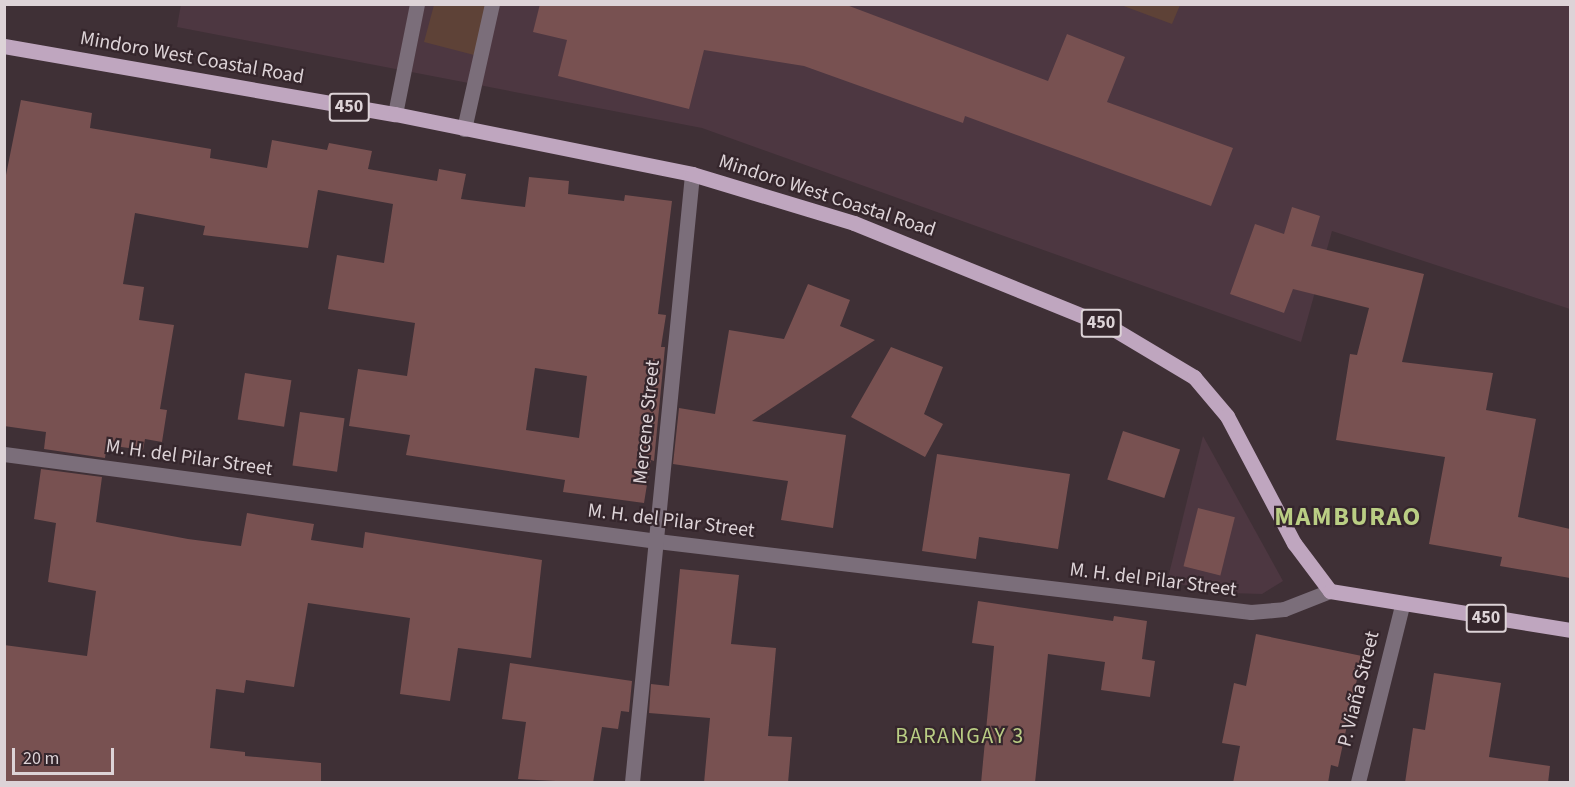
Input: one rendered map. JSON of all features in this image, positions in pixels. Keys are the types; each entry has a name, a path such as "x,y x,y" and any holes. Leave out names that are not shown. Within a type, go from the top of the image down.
{"main road":[{"name":"Mindoro West Coastal Road","path":"4,46 395,114 692,174 854,223 1018,287 1112,328 1194,377 1227,416 1294,543 1330,591"},
{"name":"450","path":"1330,591 1402,606 1570,630"}],"street":[{"path":"395,114 417,4"},
{"path":"464,129 492,4"},
{"name":"Mercene Street","path":"632,783 692,174"},
{"name":"M. H. del Pilar Street","path":"4,454 657,542 1251,612 1284,609 1330,591"},
{"name":"P. Viaña Street","path":"1358,783 1402,606"}],"shaded area":[{"path":"181,4 1570,5 1570,309 1332,231 1301,342 702,128 177,27"},
{"path":"434,5 491,5 478,56 424,42"},
{"path":"1121,5 1180,5 1172,24"},
{"path":"1203,436 1283,581 1262,594 1229,593 1167,582"}],"building":[{"path":"540,4 844,4 1048,81 1067,34 1125,57 1107,102 1233,148 1211,206 965,116 963,123 804,66 704,50 689,109 558,76 567,40 533,32"},
{"path":"21,100 92,113 90,128 211,149 210,158 267,168 272,140 327,150 329,143 372,151 368,169 437,181 439,169 466,174 461,199 525,207 529,177 569,181 568,194 624,201 625,195 672,201 658,314 666,315 661,347 665,347 654,461 651,460 644,503 563,492 565,480 406,455 410,435 349,426 358,369 407,376 415,323 328,309 337,255 384,263 393,204 318,190 308,248 203,235 205,226 135,213 123,284 144,287 139,320 174,325 160,409 167,410 162,442 145,439 143,450 107,445 105,458 44,449 46,432 4,426 4,185","holes":["535,368 587,376 579,438 526,430"]},
{"path":"1292,207 1320,216 1311,246 1424,274 1402,362 1493,373 1486,410 1536,419 1518,517 1570,529 1570,578 1500,566 1502,557 1429,544 1445,457 1336,440 1350,354 1357,355 1369,308 1293,289 1284,313 1230,294 1255,224 1284,234"},
{"path":"808,284 850,300 840,326 875,340 752,421 846,435 833,528 781,520 788,481 673,464 679,408 715,414 729,330 784,339"},
{"path":"891,347 943,367 924,414 943,424 925,457 851,417"},
{"path":"245,373 291,380 284,427 238,419"},
{"path":"300,412 345,418 337,472 292,465"},
{"path":"1123,431 1180,450 1164,498 1107,480"},
{"path":"937,454 1070,474 1058,549 979,537 976,559 922,551"},
{"path":"41,469 102,477 96,522 188,539 241,546 247,513 314,524 311,540 363,548 365,532 542,560 531,658 458,648 450,701 400,694 410,618 308,603 294,687 246,680 244,693 216,689 210,748 245,752 245,756 321,763 321,783 4,783 4,645 87,656 96,591 48,582 56,523 34,519"},
{"path":"1198,508 1235,517 1220,575 1183,566"},
{"path":"680,569 739,575 731,644 776,648 768,736 792,737 788,783 704,783 710,718 649,713 651,684 669,686"},
{"path":"978,601 1113,621 1114,616 1147,621 1142,659 1155,661 1150,697 1101,690 1105,662 1048,654 1035,783 981,783 994,646 972,643"},
{"path":"1256,634 1362,656 1338,767 1331,765 1328,783 1233,783 1240,746 1222,743 1234,683 1246,686"},
{"path":"510,663 632,681 629,712 621,711 618,729 602,727 593,783 518,779 526,722 502,719"},
{"path":"1434,673 1501,683 1489,757 1550,766 1548,783 1405,783 1413,728 1425,730"}],"district":[{"name":"MAMBURAO","path":"1348,517"},
{"name":"BARANGAY 3","path":"960,737"}]}
